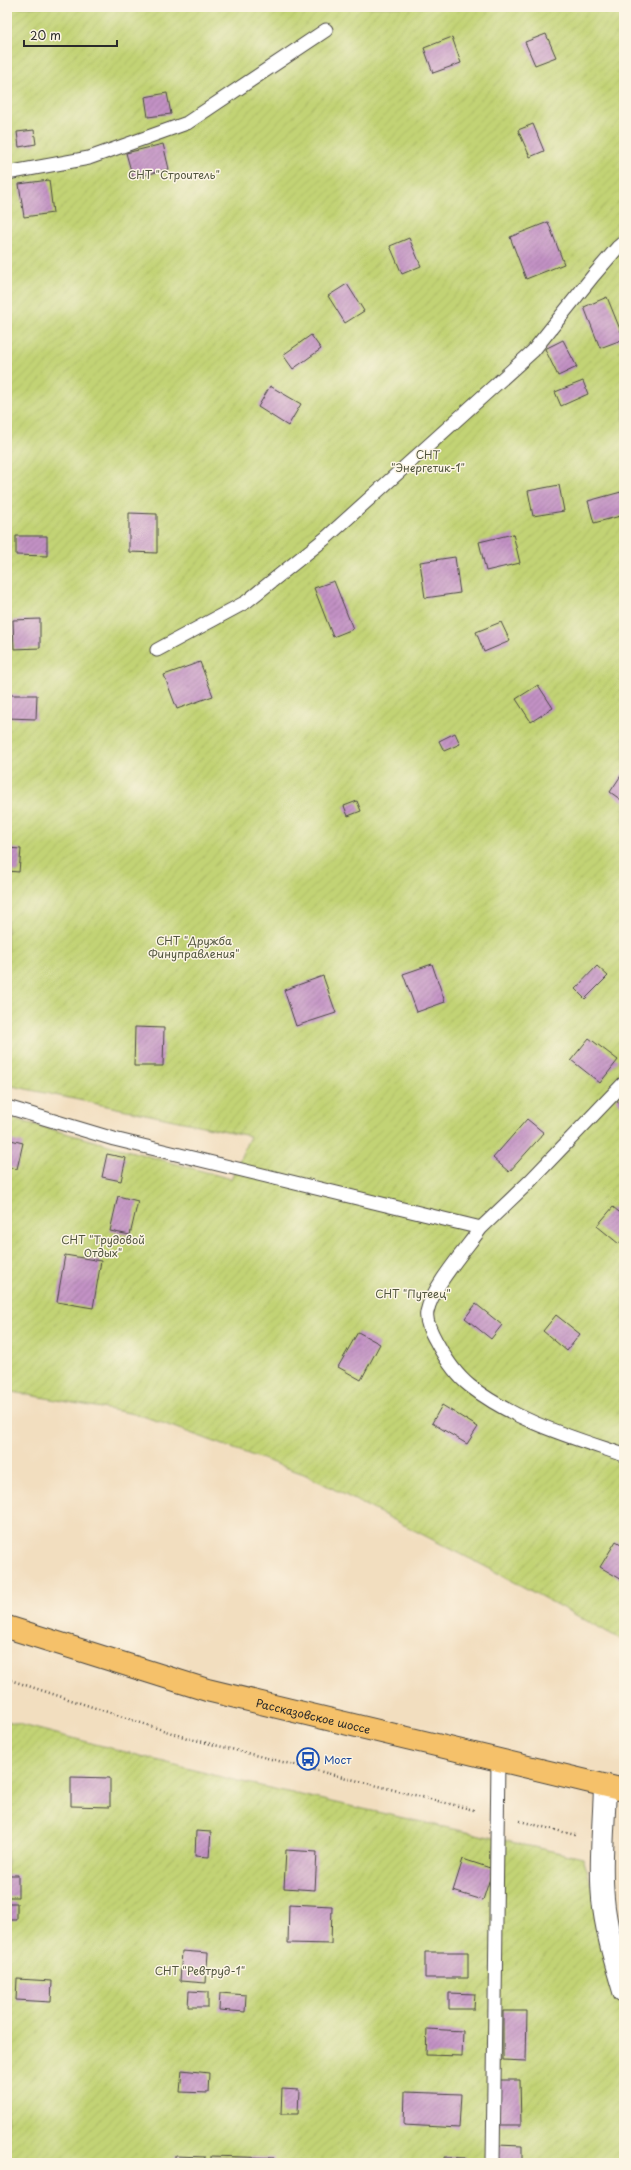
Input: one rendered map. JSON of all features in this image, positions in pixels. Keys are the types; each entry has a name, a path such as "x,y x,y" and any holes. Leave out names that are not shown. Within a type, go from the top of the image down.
{"main road":[{"name":"Рассказовское шоссе","path":"7,1627 206,1690 615,1788"}],"street":[{"path":"615,1788 604,1842 604,1907 608,1931 624,1991"}],"lane":[{"path":"7,173 89,158 187,123 326,30"},
{"path":"157,650 246,602 327,537 534,351 593,276 618,246 624,242"},
{"path":"624,1083 530,1181 481,1228 432,1295 426,1313 430,1330 446,1360 469,1385 504,1408 545,1428 624,1455"},
{"path":"7,1107 114,1139 481,1228"},
{"path":"493,2163 498,1760"}],"path":[{"path":"7,1679 187,1738 604,1842"}],"green space":[{"path":"7,7 624,7 624,1641 492,1570 304,1474 140,1415 7,1391 7,1117 231,1179 250,1136 7,1085"},
{"name":"СНТ \"Ревтруд-1\"","path":"7,1721 229,1779 583,1858 624,1989 624,2163 7,2163"}],"building":[{"path":"546,34 556,57 535,65 525,42"},
{"path":"452,37 461,63 433,73 424,48"},
{"path":"167,93 171,114 148,117 145,97"},
{"path":"533,124 544,151 530,157 518,130"},
{"path":"34,130 36,144 19,147 17,132"},
{"path":"163,144 169,169 133,178 126,153"},
{"path":"49,180 53,213 24,217 19,184"},
{"path":"548,222 564,264 526,279 510,237"},
{"path":"409,238 421,266 402,274 390,246"},
{"path":"347,284 364,311 345,323 328,296"},
{"path":"607,297 624,339 600,348 584,307"},
{"path":"311,335 321,349 293,369 283,355"},
{"path":"563,340 577,367 558,376 545,349"},
{"path":"583,381 588,394 561,406 555,392"},
{"path":"270,386 301,404 288,426 258,407"},
{"path":"559,485 564,511 533,516 528,491"},
{"path":"621,492 624,515 594,523 588,501"},
{"path":"129,513 157,514 157,553 129,552"},
{"path":"513,534 520,563 486,571 479,542"},
{"path":"16,536 47,536 47,556 16,555"},
{"path":"455,557 460,593 425,598 420,562"},
{"path":"334,581 353,629 333,637 314,588"},
{"path":"40,619 40,648 14,649 13,620"},
{"path":"501,622 510,641 484,652 476,632"},
{"path":"200,662 213,696 177,709 164,675"},
{"path":"538,685 553,708 531,722 516,699"},
{"path":"7,695 37,695 36,719 7,718"},
{"path":"455,733 460,744 444,751 439,741"},
{"path":"624,771 624,802 610,792"},
{"path":"357,801 361,811 348,816 344,806"},
{"path":"7,848 21,849 19,872 7,871"},
{"path":"432,964 445,1002 417,1012 403,974"},
{"path":"597,966 608,976 585,999 575,989"},
{"path":"323,976 336,1013 296,1026 284,990"},
{"path":"135,1027 164,1028 163,1066 134,1066"},
{"path":"589,1038 618,1060 600,1083 571,1060"},
{"path":"624,1094 624,1110 616,1099"},
{"path":"527,1119 544,1133 509,1172 493,1158"},
{"path":"7,1139 23,1143 17,1169 7,1167"},
{"path":"107,1154 126,1158 121,1181 102,1177"},
{"path":"118,1196 138,1201 130,1235 110,1231"},
{"path":"613,1207 624,1216 624,1237 619,1244 597,1226"},
{"path":"65,1255 101,1261 93,1308 57,1302"},
{"path":"476,1304 502,1325 491,1339 465,1318"},
{"path":"556,1315 580,1334 567,1351 543,1331"},
{"path":"358,1332 380,1344 361,1380 338,1367"},
{"path":"442,1405 478,1427 467,1444 432,1423"},
{"path":"616,1541 624,1546 624,1581 600,1567"},
{"path":"71,1777 110,1778 110,1807 71,1806"},
{"path":"196,1831 211,1832 209,1857 195,1856"},
{"path":"286,1850 317,1852 315,1890 284,1888"},
{"path":"463,1859 493,1869 483,1900 453,1891"},
{"path":"7,1875 18,1875 18,1897 7,1897"},
{"path":"7,1903 17,1903 17,1920 7,1920"},
{"path":"289,1904 332,1906 331,1944 288,1943"},
{"path":"182,1951 208,1953 206,1983 180,1981"},
{"path":"425,1952 468,1952 468,1978 425,1978"},
{"path":"17,1979 52,1981 51,2002 16,2000"},
{"path":"189,1991 208,1992 208,2007 188,2007"},
{"path":"220,1993 246,1995 245,2012 219,2010"},
{"path":"449,1993 475,1994 474,2009 449,2009"},
{"path":"503,2011 527,2011 526,2061 503,2060"},
{"path":"427,2029 463,2031 462,2056 426,2055"},
{"path":"182,2070 209,2073 208,2093 180,2092"},
{"path":"496,2080 520,2080 521,2125 497,2125"},
{"path":"282,2089 299,2090 298,2114 281,2114"},
{"path":"405,2092 461,2094 459,2128 404,2125"},
{"path":"497,2145 522,2146 522,2163 496,2163"},
{"path":"175,2156 205,2157 205,2163 175,2163"},
{"path":"211,2156 274,2158 274,2163 211,2163"},
{"path":"445,2157 465,2158 465,2163 445,2163"}],"place":[{"name":"Мост","path":"308,1759"}],"park label":[{"name":"СНТ \"Строитель\"","path":"174,174"},
{"name":"СНТ \"Энергетик-1\"","path":"428,460"},
{"name":"СНТ \"Дружба Финуправления\"","path":"194,946"},
{"name":"СНТ \"Трудовой Отдых\"","path":"103,1245"},
{"name":"СНТ \"Путеец\"","path":"413,1293"}]}
